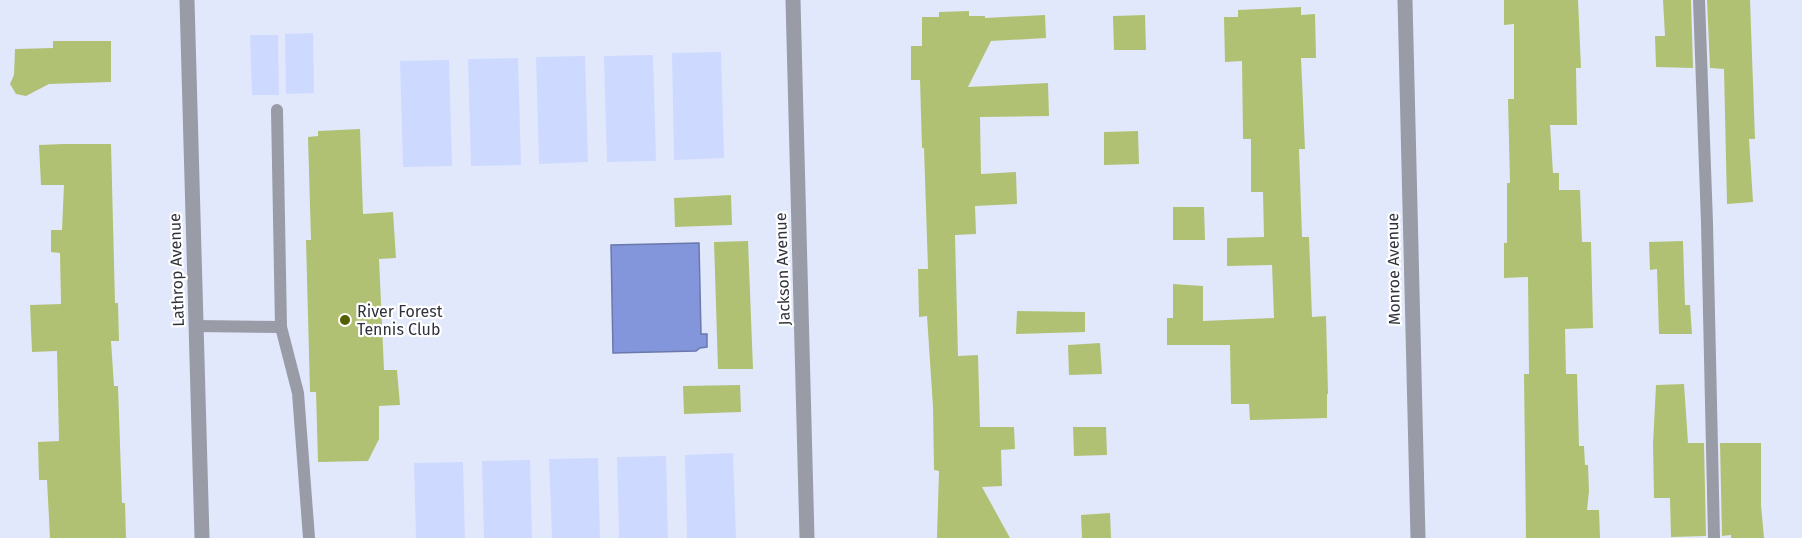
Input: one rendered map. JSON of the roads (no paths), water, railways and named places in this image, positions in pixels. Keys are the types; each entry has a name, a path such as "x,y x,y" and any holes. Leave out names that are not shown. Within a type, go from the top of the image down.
{"street":[{"name":"Lathrop Avenue","path":"187,0 202,538"},
{"name":"Jackson Avenue","path":"793,0 807,538"},
{"name":"Monroe Avenue","path":"1405,0 1418,538"}],"lane":[{"path":"1699,0 1714,538"},
{"path":"277,110 281,327 298,393 309,538"},
{"path":"196,326 281,327"}],"water":[{"path":"699,243 701,334 707,334 707,347 696,351 613,353 611,245"}],"place":[{"name":"River Forest Tennis Club","path":"345,320"}]}
